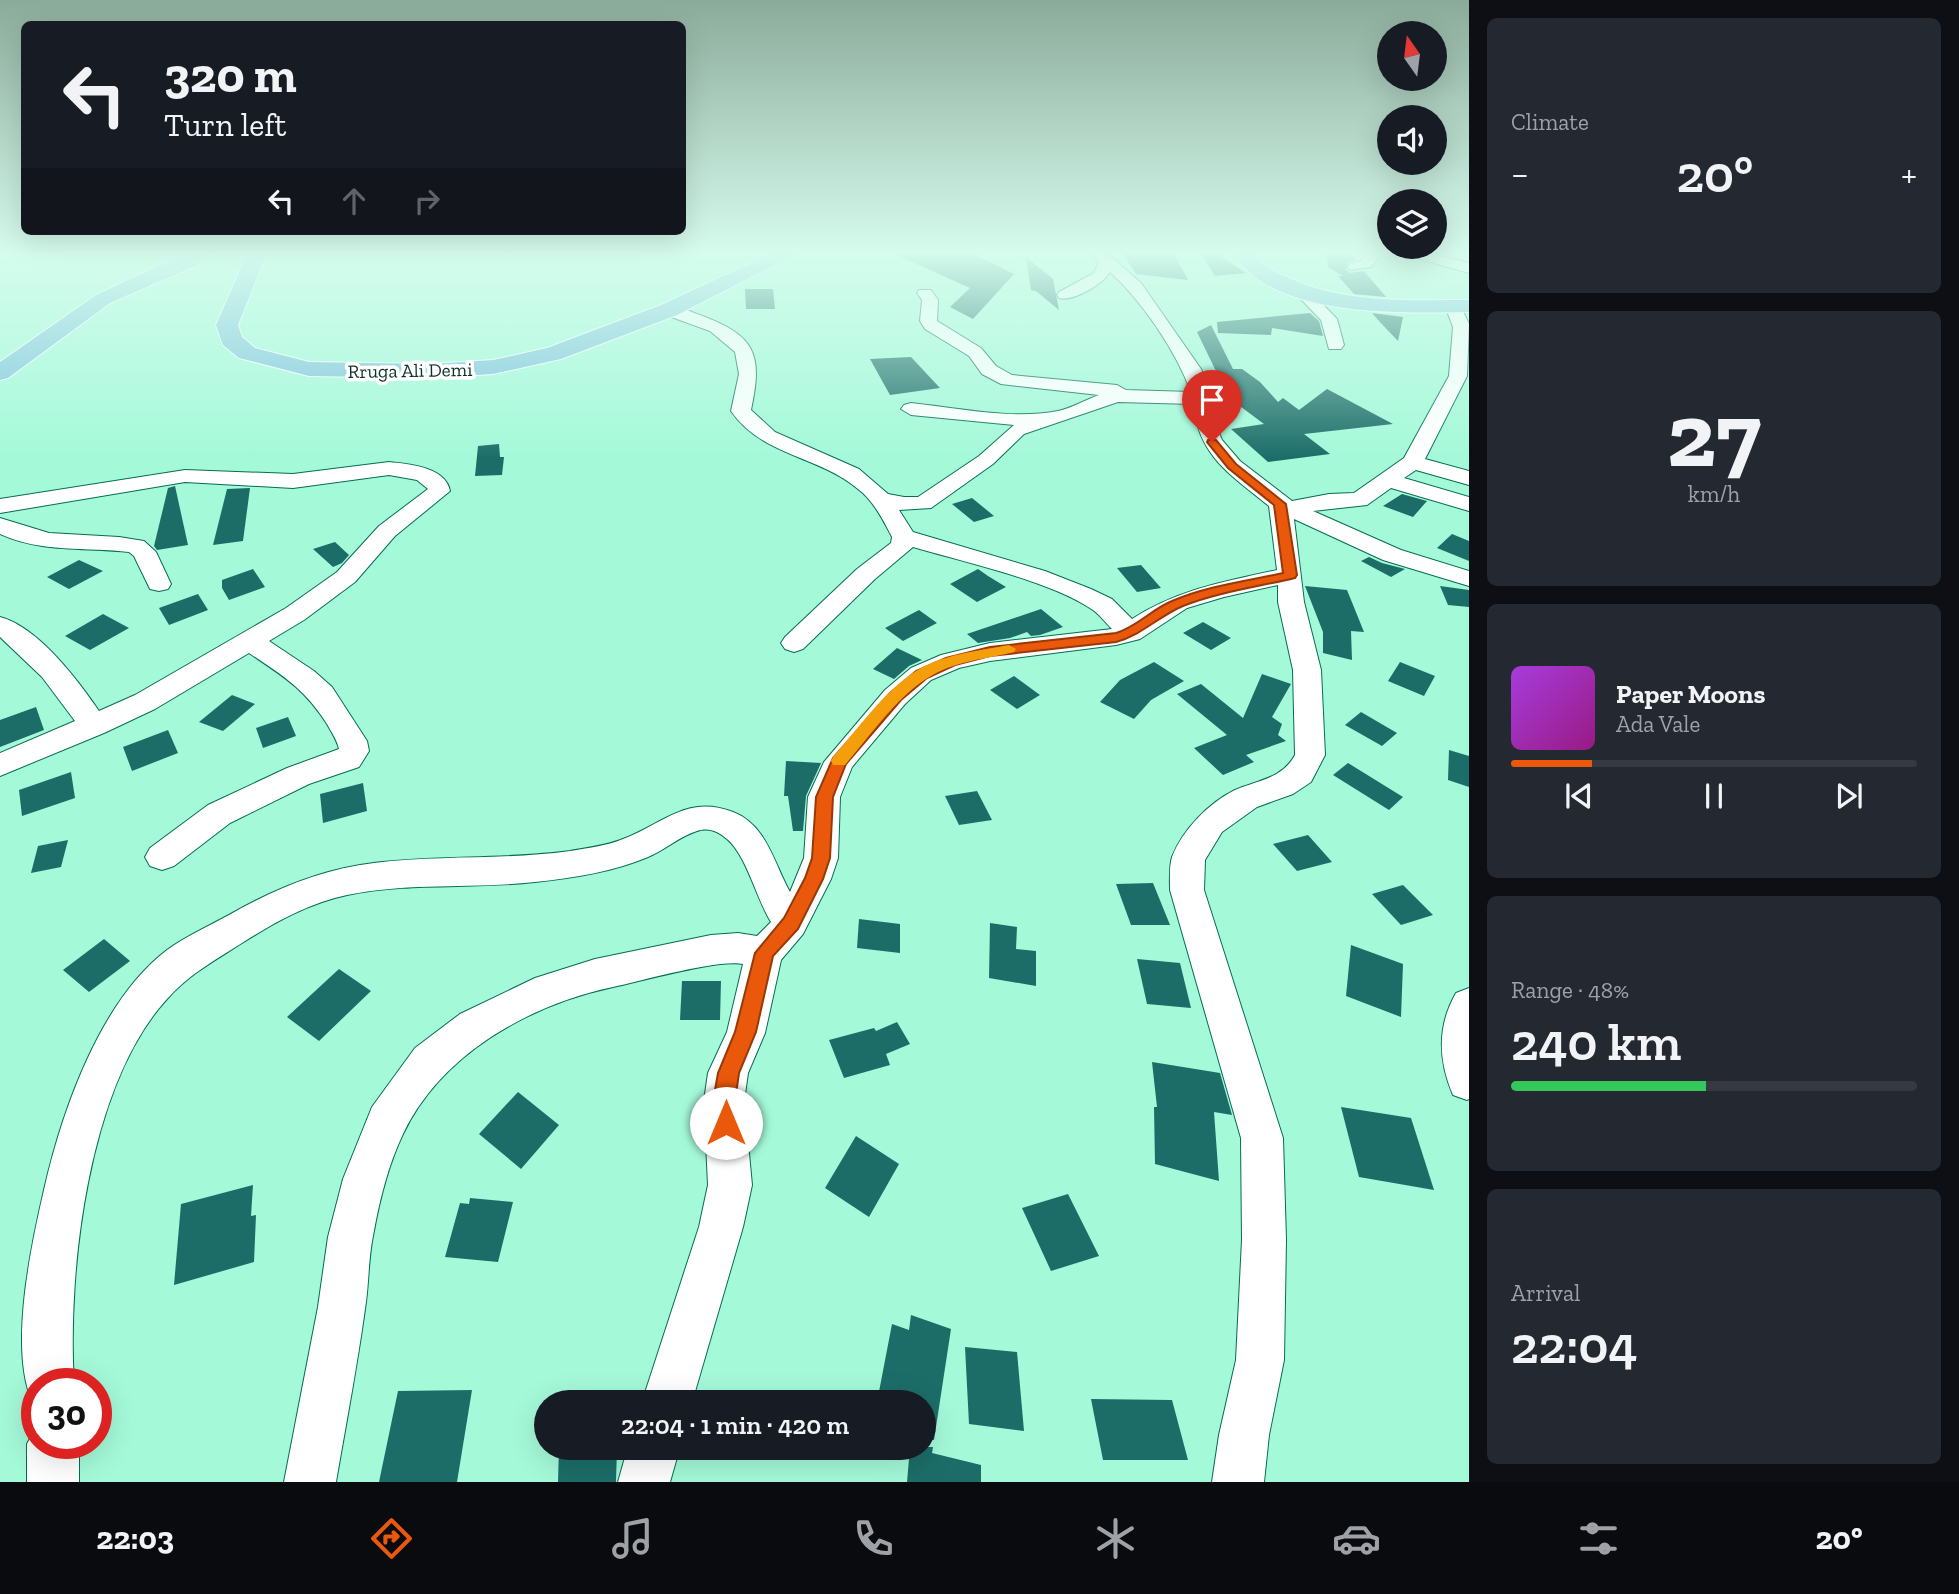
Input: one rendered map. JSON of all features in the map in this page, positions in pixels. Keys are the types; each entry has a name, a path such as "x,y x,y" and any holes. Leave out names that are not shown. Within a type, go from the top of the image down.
{"main road":[{"path":"0,373 75,319"},
{"name":"Rruga Ali Demi","path":"228,319 231,340 247,353 309,369 430,372 493,368 553,354 645,319"}],"street":[{"path":"692,319 721,331 742,347 749,364 741,411 758,431 866,484 880,499 904,537 1036,576 1082,594 1102,605 1131,633"},
{"path":"928,319 931,325 975,352 997,377 1027,383 1203,398"},
{"path":"1158,319 1192,369 1203,398 1205,424 1212,442 1232,466 1285,506 1392,555 1469,579"},
{"path":"1329,319 1335,345"},
{"path":"1285,506 1359,500 1413,463 1449,407 1461,362 1462,319"},
{"path":"880,499 904,504 923,503 986,460 1017,430 1082,410 1104,398 1141,394"},
{"path":"911,409 1012,417 1058,417"},
{"path":"1413,463 1469,478"},
{"path":"0,506 204,475 291,481 356,472 403,470 421,474 438,485 439,491 387,531 346,577 295,614 145,702 0,765"},
{"path":"1388,480 1469,504"},
{"path":"1238,1482 1244,1435 1260,1360 1264,1240 1262,1138 1187,890 1188,859 1211,823 1246,799 1282,786 1300,774 1310,755 1307,670 1290,602 1285,506"},
{"path":"0,525 14,533 46,540 136,547 144,552 159,584"},
{"path":"794,643 866,574 902,545 904,537"},
{"path":"671,1390 721,1227 730,1185 724,1101 727,1082 746,1032 764,953 791,923 814,879 821,858 824,797 839,762 895,697 921,674 951,661 990,652 1116,637 1131,633 1175,604 1206,593 1290,575"},
{"path":"0,625 19,637 70,691 94,726"},
{"path":"162,857 219,814 298,776 348,759 354,751 352,741 322,694 304,677 249,640"},
{"path":"49,1368 52,1258 74,1159 99,1079 123,1031 151,993 178,964 262,914 323,887 374,877 500,873 559,866 610,856 647,844 674,827 702,816 724,820 741,833 791,923"},
{"path":"310,1482 342,1307 350,1237 365,1179 387,1121 429,1061 474,1026 535,995 583,979 654,961 711,951 738,948 764,953"},
{"path":"1467,1081 1460,1050 1463,1014 1469,1005"},
{"path":"53,1459 53,1482"},
{"path":"644,1482 650,1460"}],"building":[{"path":"1317,319 1323,336 1272,328 1271,335 1218,333 1217,322"},
{"path":"1403,319 1398,341 1378,320"},
{"path":"1211,325 1233,369 1242,369 1260,382 1278,402 1283,398 1299,410 1327,389 1393,424 1304,434 1330,454 1268,462 1231,429 1264,424 1229,398 1197,332"},
{"path":"911,357 940,388 890,395 870,359"},
{"path":"499,444 500,457 504,457 502,475 475,476 478,446"},
{"path":"175,486 188,545 157,550 154,546 168,488"},
{"path":"250,488 243,541 213,545 227,489"},
{"path":"1402,494 1427,501 1413,517 1383,506"},
{"path":"972,498 994,516 974,522 952,504"},
{"path":"1452,534 1469,541 1469,561 1437,548"},
{"path":"335,542 349,555 342,563 333,567 313,549"},
{"path":"1369,557 1405,569 1391,577 1361,561"},
{"path":"79,560 103,571 69,589 47,577"},
{"path":"1141,565 1161,588 1137,592 1117,568"},
{"path":"253,569 265,587 229,600 222,588 222,580"},
{"path":"978,569 1006,587 977,602 950,584"},
{"path":"1305,586 1347,590 1364,632 1351,631 1352,660 1323,653 1323,632"},
{"path":"1440,586 1469,590 1469,607 1448,605"},
{"path":"198,594 208,610 169,625 159,608"},
{"path":"1041,609 1063,627 1040,635 1031,636 1027,632 1010,638 978,643 967,634"},
{"path":"919,610 937,623 903,641 885,628"},
{"path":"103,614 129,628 90,650 65,636"},
{"path":"1203,622 1231,638 1211,650 1183,633"},
{"path":"897,648 922,660 909,666 894,679 873,669"},
{"path":"1154,662 1184,681 1151,700 1134,719 1100,702 1120,680"},
{"path":"1400,662 1435,676 1424,696 1388,681"},
{"path":"1262,674 1291,684 1272,717 1282,724 1278,735 1286,741 1246,755 1254,762 1223,775 1194,748 1227,735 1177,694 1201,684 1243,718"},
{"path":"1014,676 1040,695 1017,709 990,690"},
{"path":"232,695 255,704 223,731 199,722"},
{"path":"36,707 44,730 0,747 0,720"},
{"path":"1361,712 1397,733 1382,746 1345,725"},
{"path":"288,717 296,736 263,748 256,728"},
{"path":"168,730 178,753 132,771 123,747"},
{"path":"1449,750 1469,756 1469,787 1448,780"},
{"path":"786,761 821,763 806,796 803,831 793,831 788,796 784,796"},
{"path":"1348,763 1403,797 1389,810 1333,775"},
{"path":"71,772 75,798 22,816 19,790"},
{"path":"363,783 367,811 323,823 320,794"},
{"path":"977,791 992,820 959,825 945,796"},
{"path":"1308,835 1332,862 1297,871 1273,844"},
{"path":"68,840 61,867 31,873 38,846"},
{"path":"1153,883 1170,925 1131,925 1116,884"},
{"path":"1403,885 1433,915 1401,925 1372,894"},
{"path":"859,919 900,924 900,953 857,948"},
{"path":"990,923 1017,927 1016,949 1036,951 1036,986 989,978"},
{"path":"104,939 130,961 89,992 63,970"},
{"path":"1351,945 1403,964 1401,1017 1346,996"},
{"path":"1137,959 1180,963 1191,1008 1147,1004"},
{"path":"339,969 371,991 319,1041 287,1017"},
{"path":"682,981 721,981 720,1020 680,1020"},
{"path":"897,1022 910,1044 886,1054 890,1065 844,1078 829,1040 874,1028 876,1031"},
{"path":"1152,1062 1220,1073 1232,1115 1214,1112 1219,1181 1155,1164 1154,1107 1157,1107"},
{"path":"518,1092 559,1125 521,1169 479,1134"},
{"path":"1341,1107 1411,1118 1434,1190 1359,1177"},
{"path":"856,1136 899,1164 869,1217 825,1188"},
{"path":"253,1185 251,1216 256,1215 254,1262 174,1285 181,1204"},
{"path":"1068,1194 1099,1256 1051,1271 1022,1208"},
{"path":"470,1198 513,1202 498,1262 445,1257 460,1203 469,1204"},
{"path":"911,1315 951,1329 936,1427 936,1390 879,1390 892,1324 909,1330"},
{"path":"965,1347 1017,1352 1024,1431 969,1424"},
{"path":"472,1390 457,1482 379,1482 398,1391"},
{"path":"1091,1399 1172,1400 1188,1460 1103,1460"},
{"path":"936,1454 981,1465 981,1482 907,1482 909,1460 936,1460"},
{"path":"559,1460 617,1460 616,1482 558,1482"}],"slow traffic":[{"path":"839,761 895,697 921,674 951,661 1009,649"}],"route":[{"path":"726,1123 724,1101 728,1073 746,1032 764,953 791,923 814,879 821,858 824,797 839,762 895,697 921,674 951,661 990,652 1116,637 1131,633 1175,604 1206,593 1290,575 1280,504 1232,466 1212,442"}]}
